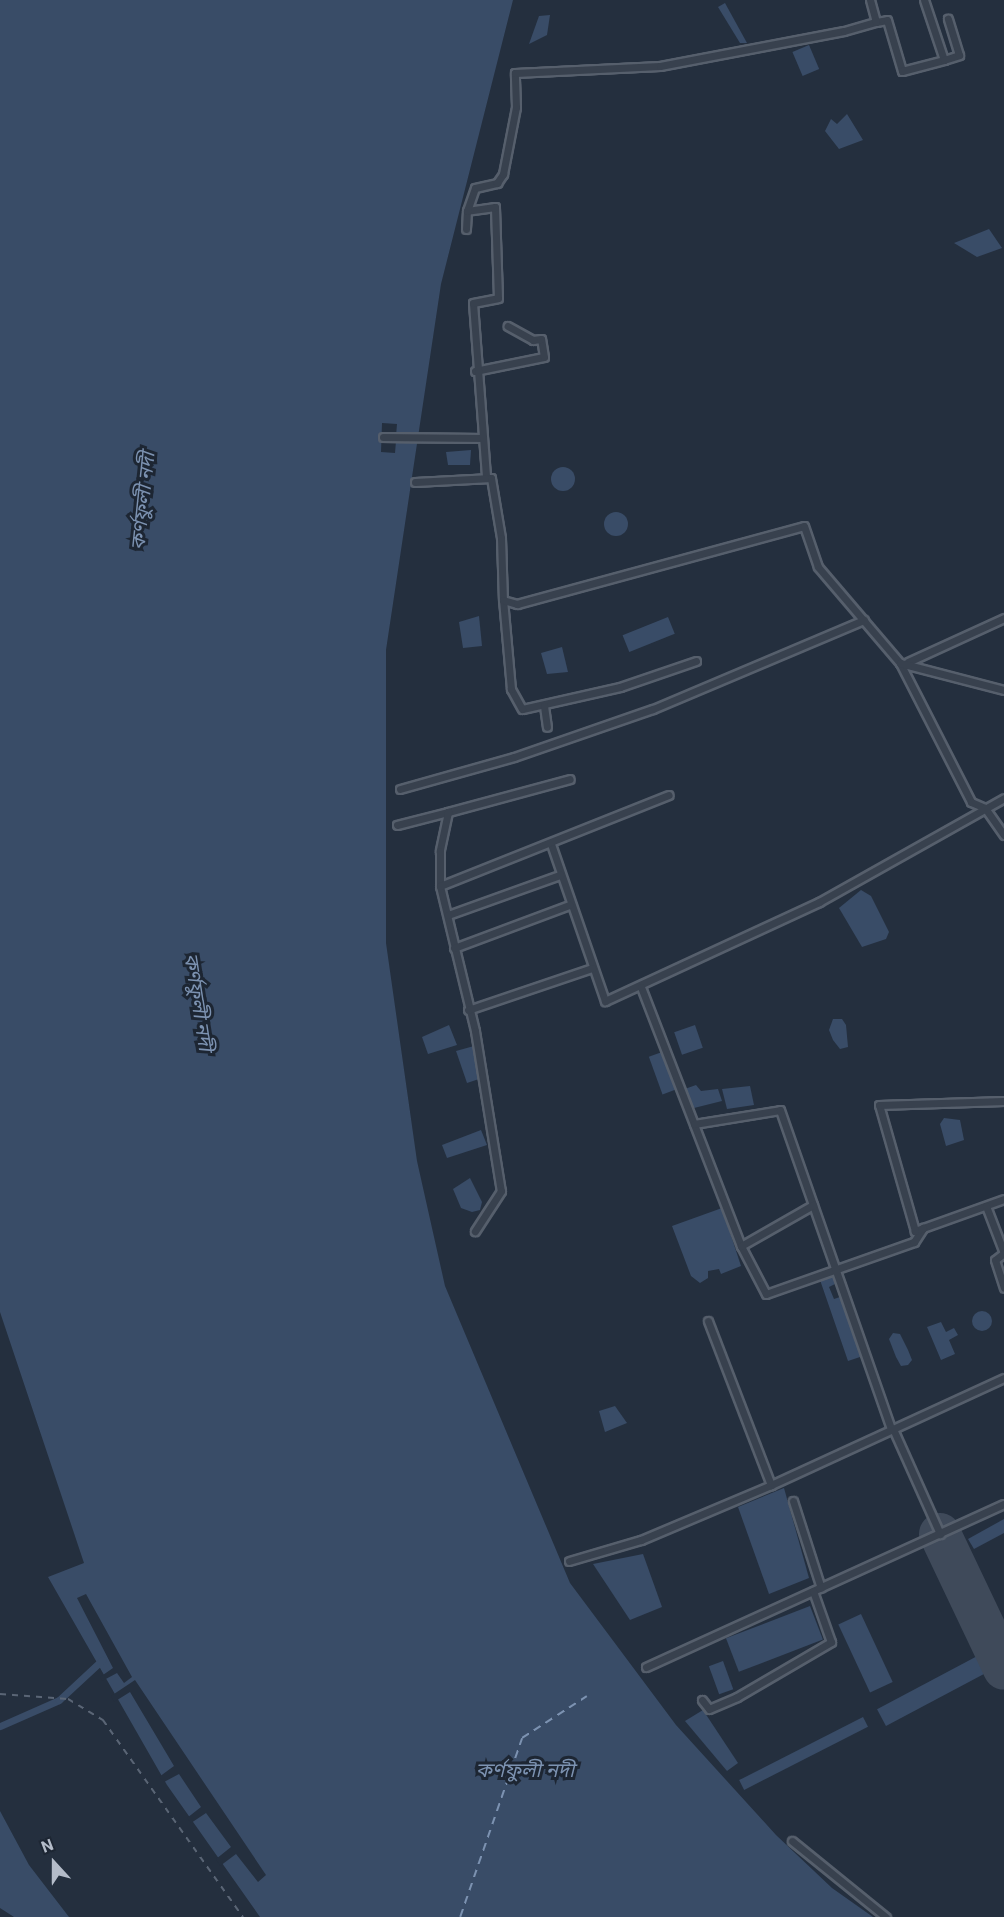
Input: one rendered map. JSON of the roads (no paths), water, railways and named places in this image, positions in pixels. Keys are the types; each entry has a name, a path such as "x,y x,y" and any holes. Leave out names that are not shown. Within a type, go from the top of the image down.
{"street":[{"path":"870,0 876,22"},
{"path":"924,0 944,60"},
{"path":"466,229 467,211 475,188 497,183 503,174 516,107 515,73 660,66 887,20 902,71 959,55 948,19"},
{"path":"467,211 495,207 498,298 473,303 475,372 486,476 495,490 511,689 522,710 544,706 696,661"},
{"path":"475,372 544,357 541,339 533,340 508,326"},
{"path":"383,437 481,438"},
{"path":"415,482 486,476"},
{"path":"503,600 517,604 804,526 818,567 904,663 971,802 985,808 1004,835"},
{"path":"904,663 1004,618"},
{"path":"400,789 514,757 653,709 864,620"},
{"path":"904,663 1004,690"},
{"path":"544,706 547,728"},
{"path":"397,825 570,779"},
{"path":"440,886 551,844 669,795"},
{"path":"551,844 569,905 605,1001 641,987 819,902 1004,798"},
{"path":"448,812 440,852 440,886 468,1010 501,1191 475,1231"},
{"path":"448,915 560,875"},
{"path":"454,948 569,905"},
{"path":"468,1010 592,968"},
{"path":"641,987 741,1246 766,1294 914,1242 923,1228"},
{"path":"1004,1101 879,1105 915,1231 1004,1199"},
{"path":"694,1124 780,1110 813,1205 833,1272 893,1430 940,1534"},
{"path":"741,1246 813,1205"},
{"path":"986,1206 1004,1253 995,1260 1004,1288"},
{"path":"708,1321 771,1485"},
{"path":"569,1561 641,1540 771,1485 1004,1378"},
{"path":"793,1501 821,1588"},
{"path":"646,1667 1004,1504"},
{"path":"702,1700 709,1709 745,1693 831,1642 813,1592"},
{"path":"792,1841 886,1917"}],"water":[{"name":"কর্ণফুলী নদী","path":"0,0 513,0 441,284 386,650 386,943 417,1161 445,1286 570,1583 676,1725 776,1835 832,1888 873,1917 260,1917 167,1785 48,1577 84,1563 0,1312"},
{"path":"725,3 747,43 740,43 718,7"},
{"path":"550,15 547,35 529,44 539,16"},
{"path":"809,45 819,69 803,76 792,52"},
{"path":"847,114 863,140 839,149 825,131 831,119 837,124"},
{"path":"989,229 1002,248 977,257 954,243"},
{"path":"471,450 470,465 448,465 446,452"},
{"path":"563,467 571,471 575,479 571,487 563,491 555,487 551,479 555,471"},
{"path":"616,512 624,516 628,524 624,532 616,536 608,532 604,524 608,516"},
{"path":"479,616 482,646 463,648 459,622"},
{"path":"668,617 675,634 629,652 623,635"},
{"path":"562,647 568,672 547,674 541,653"},
{"path":"861,890 871,896 889,932 886,939 862,947 839,908"},
{"path":"833,1019 842,1019 846,1025 848,1047 840,1049 833,1040 829,1030"},
{"path":"449,1025 457,1045 428,1054 422,1037"},
{"path":"695,1025 703,1048 682,1055 674,1032"},
{"path":"474,1046 479,1079 467,1083 456,1051"},
{"path":"662,1052 676,1090 663,1094 649,1057"},
{"path":"696,1085 701,1091 718,1089 722,1101 690,1109 682,1090"},
{"path":"750,1086 754,1105 727,1109 722,1089"},
{"path":"944,1118 960,1120 964,1140 946,1146 940,1124"},
{"path":"481,1130 487,1145 447,1158 442,1145"},
{"path":"470,1178 482,1202 480,1210 472,1212 461,1208 453,1189"},
{"path":"722,1208 741,1266 721,1274 719,1269 708,1271 708,1278 700,1283 691,1276 672,1226"},
{"path":"833,1276 837,1283 829,1287 834,1299 840,1297 863,1356 848,1361 820,1280"},
{"path":"982,1311 989,1314 992,1321 989,1328 982,1331 975,1328 972,1321 975,1314"},
{"path":"941,1322 946,1332 954,1328 958,1335 949,1340 955,1354 941,1360 927,1327"},
{"path":"893,1333 900,1334 908,1350 912,1360 908,1365 901,1366 896,1357 889,1339"},
{"path":"615,1406 627,1423 605,1432 599,1411"},
{"path":"784,1488 809,1578 769,1594 738,1507"},
{"path":"1004,1519 1004,1533 974,1549 968,1539"},
{"path":"643,1554 662,1607 630,1620 593,1564"},
{"path":"810,1606 823,1640 739,1672 726,1638"},
{"path":"861,1614 893,1682 870,1693 838,1625"},
{"path":"983,1653 992,1670 886,1726 877,1709"},
{"path":"723,1661 733,1689 719,1694 709,1666"},
{"path":"703,1710 738,1763 727,1771 685,1721"},
{"path":"863,1717 868,1727 744,1790 739,1780"},
{"path":"0,1811 29,1865 69,1917 14,1917 0,1908"}],"waterway":[{"path":"0,1726 59,1700 102,1660"}],"railway":[{"path":"0,1694 68,1699 103,1720 243,1917"}]}
